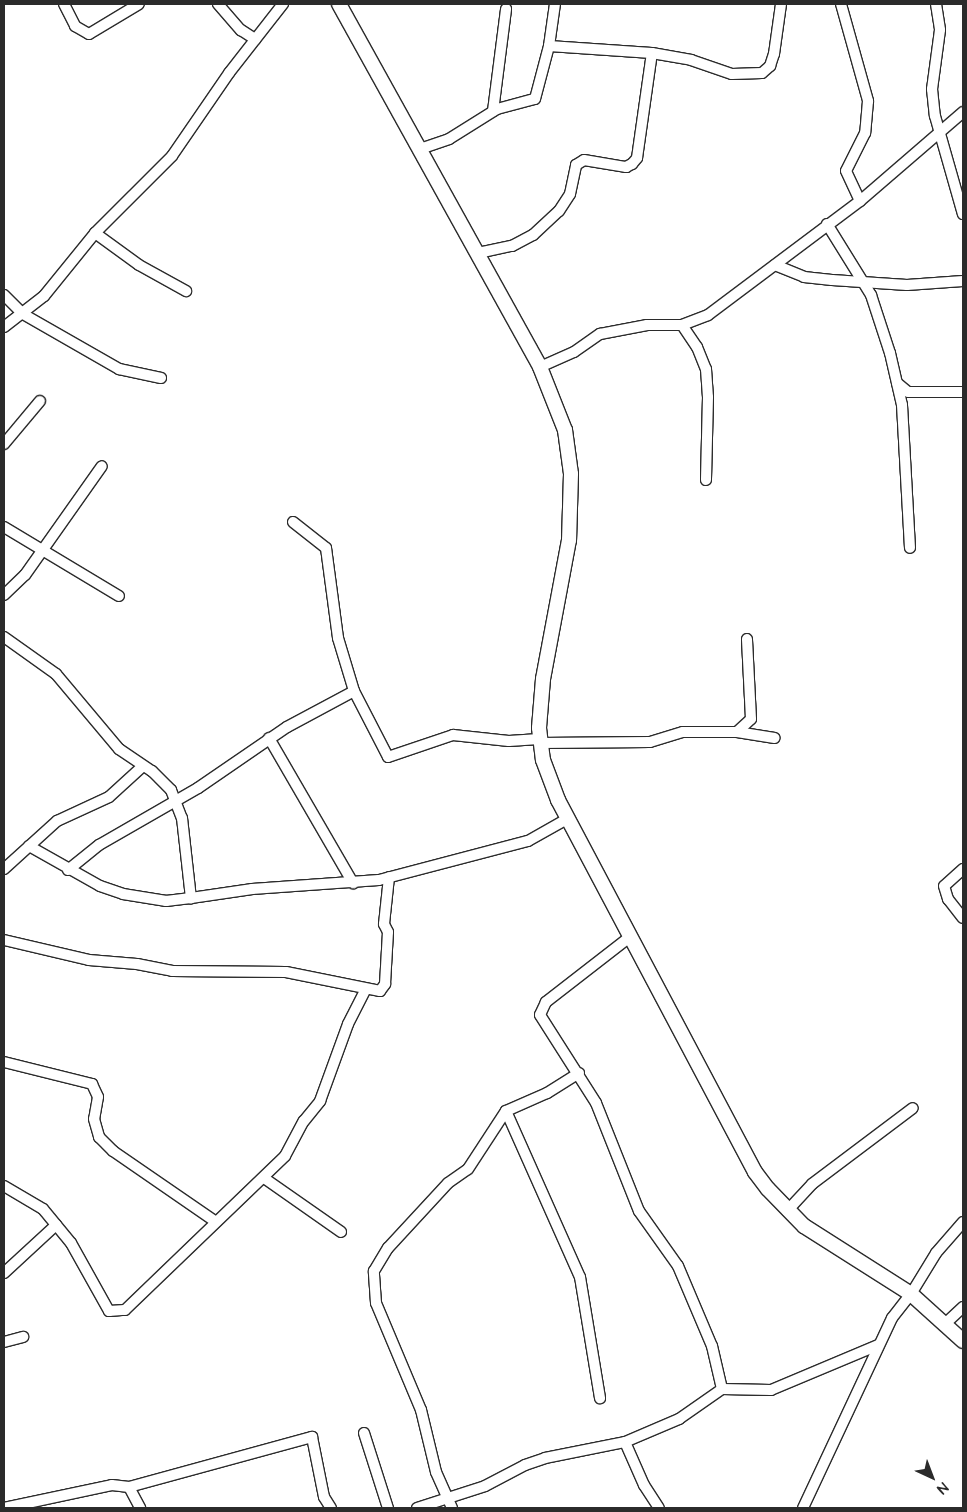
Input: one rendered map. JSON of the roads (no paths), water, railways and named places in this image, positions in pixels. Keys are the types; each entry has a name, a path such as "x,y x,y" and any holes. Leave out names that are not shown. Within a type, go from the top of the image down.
{"main road":[{"path":"339,4 540,367 565,430 571,474 569,540 542,679 540,741 547,773 567,819 755,1172 788,1210 829,1245 911,1294 963,1341"}],"street":[{"path":"64,4 75,26 89,34 139,4"},
{"path":"218,4 241,30 255,39"},
{"path":"4,327 23,314 56,283 95,233 172,156 255,39 283,4"},
{"path":"420,149 449,140 493,111 535,99 549,46 555,4"},
{"path":"549,46 652,54 690,60 732,74 762,73 770,66 774,54 781,4"},
{"path":"841,4 868,101 865,134 846,171 860,201"},
{"path":"936,4 940,30 932,88 939,130 959,188 963,214"},
{"path":"493,111 506,9"},
{"path":"478,252 512,246 533,236 558,211 570,194 576,164 584,160 626,167 632,164 636,158 652,54"},
{"path":"540,367 574,352 600,334 647,325 682,325 708,315 860,201 939,130 963,112"},
{"path":"827,224 863,281 881,322 897,383 902,405 910,548"},
{"path":"95,233 139,265 186,291"},
{"path":"775,265 804,276 907,285 963,281"},
{"path":"4,294 23,314 119,369 161,378"},
{"path":"682,325 698,347 706,369 708,397 706,480"},
{"path":"897,383 908,392 963,392"},
{"path":"4,444 40,401"},
{"path":"4,594 14,587 43,552 102,466"},
{"path":"293,522 326,548 338,638 354,691 388,758 453,735 510,741 650,742 683,732 737,732 775,738"},
{"path":"4,527 119,596"},
{"path":"4,637 56,674 119,750 152,771 177,801 191,898"},
{"path":"737,732 751,718 747,639"},
{"path":"68,870 99,845 177,801 269,738 354,691"},
{"path":"269,738 353,883"},
{"path":"4,869 57,821 109,797 143,766"},
{"path":"29,846 68,870 123,894 166,901 252,889 353,883 389,877 528,841 567,819"},
{"path":"963,869 944,886 948,899 963,918"},
{"path":"4,940 89,960 137,964 172,971 286,972 380,991 385,984 388,932 384,924 389,877"},
{"path":"631,936 546,1002 540,1015 579,1073 596,1103 640,1211 678,1266 712,1346 722,1389"},
{"path":"4,1186 43,1209 71,1243 109,1311 125,1310 285,1156 304,1121 320,1101 348,1024 366,989"},
{"path":"4,1062 92,1084 98,1097 94,1119 99,1137 113,1151 216,1222"},
{"path":"452,1508 436,1472 421,1410 376,1303 374,1271 394,1240 448,1183 468,1169 506,1111 548,1093 579,1073"},
{"path":"788,1210 812,1184 913,1108"},
{"path":"506,1111 580,1277 600,1398"},
{"path":"264,1178 340,1232"},
{"path":"804,1507 820,1480 878,1345 892,1318 911,1294 936,1252 963,1222"},
{"path":"4,1273 56,1225"},
{"path":"948,1328 947,1322 963,1307"},
{"path":"4,1342 23,1337"},
{"path":"417,1508 485,1486 525,1465 546,1458 625,1442 679,1419 722,1389 771,1390 878,1345"},
{"path":"364,1433 388,1508"},
{"path":"4,1508 112,1485 129,1487 204,1466 225,1463 312,1436 324,1496 331,1508"},
{"path":"625,1442 644,1485 659,1508"},
{"path":"129,1487 140,1508"}]}
